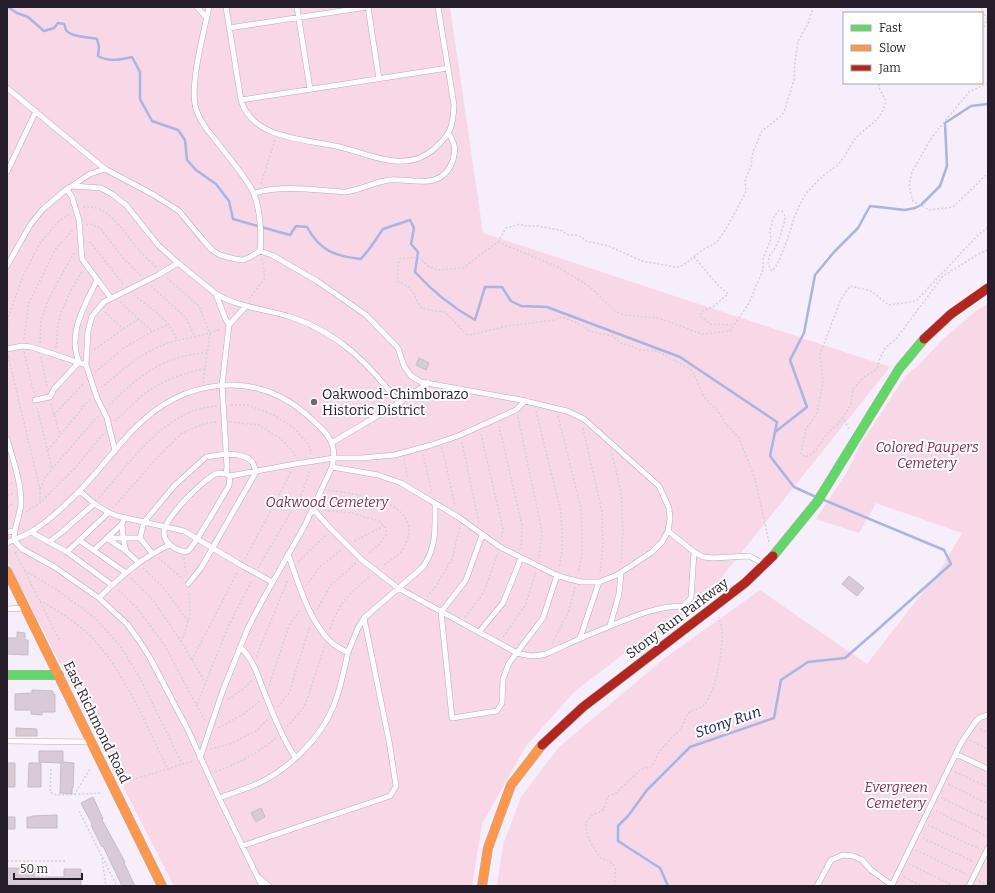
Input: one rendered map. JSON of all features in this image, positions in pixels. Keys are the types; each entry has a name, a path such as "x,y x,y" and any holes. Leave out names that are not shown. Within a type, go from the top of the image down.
{"street":[{"name":"Stony Run Parkway","path":"482,886 488,848 511,785 544,743 583,707 746,583 766,564 817,502 899,368 915,348 942,321 974,296 988,288"},
{"name":"East Richmond Road","path":"7,571 162,886"},
{"path":"7,675 59,675"}],"lane":[{"path":"198,7 207,18"},
{"path":"209,7 199,56 195,88 196,107 199,117 206,128 254,193 261,232 260,251"},
{"path":"226,7 241,100 245,112 251,118 261,126 287,137 331,145 391,161 404,162 424,157 433,150 449,134 452,122 454,105 438,7"},
{"path":"297,7 310,89"},
{"path":"229,28 368,7 379,79"},
{"path":"241,100 448,68"},
{"path":"7,88 105,168 154,195 179,211 212,250 220,255 243,260 260,251 272,255 317,281 366,314 398,348 404,366 411,376 421,382 525,401 557,408 581,417 609,440 659,486 670,508 668,531 662,542 652,552 621,573 599,582 576,580 557,575 538,567 500,547 458,517 400,483 378,475 332,466"},
{"path":"7,170 36,111"},
{"path":"254,193 268,189 280,188 345,192 390,180 427,182 434,180 445,174 451,164 455,149 454,143 449,134"},
{"path":"7,266 10,254 43,209 70,187 90,174 105,168"},
{"path":"70,187 79,220 82,259 97,280 112,297"},
{"path":"70,187 101,188 112,194 126,205 158,245 216,294 245,305 291,318 323,332 349,348 366,363 399,403"},
{"path":"115,451 107,418 86,365 88,331 92,316 104,302 112,297 162,273 178,263"},
{"path":"79,362 76,355 75,344 77,322 97,280"},
{"path":"216,294 227,326 222,385 228,475 228,486 197,538 189,550 184,552 169,545 165,539 165,526 194,491 204,481 213,475 218,473 228,475 256,472 334,458 361,458 396,455 441,442 516,410 525,401"},
{"path":"227,326 245,305"},
{"path":"7,349 22,346 40,349 86,365"},
{"path":"35,400 50,397 54,389 79,362"},
{"path":"333,442 399,403 428,383"},
{"path":"10,541 31,532 52,517 80,491 137,426 170,400 188,392 222,385 253,387 270,392 282,398 305,414 333,442 334,458 323,489 248,628 217,706 200,758"},
{"path":"7,439 19,483 21,504 17,524 10,541"},
{"path":"140,538 144,522 175,485 206,457 238,454 248,458 253,463 256,472 201,568 188,584"},
{"path":"80,491 94,504 108,513 184,531 272,582"},
{"path":"49,542 94,504"},
{"path":"219,798 271,776 295,757 313,739 329,715 337,695 348,652 364,618 423,567 430,557 434,542 435,504"},
{"path":"313,509 362,560 398,588 517,653 535,657 546,654 580,638 652,610 667,606 682,606 691,598 694,552"},
{"path":"67,552 108,513"},
{"path":"124,518 122,524 126,550"},
{"path":"94,550 122,524"},
{"path":"7,532 14,531"},
{"path":"668,531 694,552 703,557 749,556 766,564"},
{"path":"31,532 67,552 112,585"},
{"path":"482,535 466,580 441,612 452,718 497,711 502,703 503,678 509,664 543,618 557,575"},
{"path":"107,538 140,538"},
{"path":"107,538 126,550 138,562"},
{"path":"140,538 152,553"},
{"path":"79,540 126,573"},
{"path":"10,541 53,566 99,598 127,624 138,639 149,656 188,730 262,886"},
{"path":"99,598 138,562 169,545"},
{"path":"288,554 313,617 327,637 338,647 348,652"},
{"path":"479,632 503,603 521,558"},
{"path":"610,626 619,594 621,573"},
{"path":"580,638 599,582"},
{"path":"7,609 26,608"},
{"path":"242,846 390,796 396,786 389,741 364,618"},
{"path":"240,647 245,651 258,673 282,733 295,757"},
{"path":"817,886 831,860 843,855 853,856 862,860 871,870 893,885 956,754 976,721 981,717 988,715"},
{"path":"7,741 91,742"},
{"path":"956,754 988,769"},
{"path":"968,886 987,850"},
{"path":"257,877 269,886"}],"path":[{"path":"769,543 755,479 739,438 725,423 718,411 704,397 698,382 690,369 659,352 638,350 620,343 613,336 589,331 584,326 563,317 556,320 507,326 470,335 445,312 420,308 415,293 404,284 397,281 399,258 418,257 428,266 437,270 462,268 498,242 506,228 520,224 560,230 570,235 581,237 586,242 600,244 642,261 679,267 701,251 717,242 726,229 745,194 745,180 751,166 753,152 762,131 784,112 794,80 798,41 808,24 813,7"},
{"path":"981,7 987,19 983,29"},
{"path":"988,36 988,42"},
{"path":"988,83 968,92 932,137 912,172 909,186 913,200 929,210 953,207 988,173"},
{"path":"498,242 558,267 590,287 616,312 625,315 657,318 702,334 730,331 749,303 763,270 763,259 771,239 770,231 776,214 778,211 782,211 785,216 785,220 779,240 769,256 768,264 772,271 776,267 787,241 800,204 809,191 824,175 841,161 863,130 875,122 879,117 886,101 879,88 879,84"},
{"path":"261,182 276,137"},
{"path":"7,333 8,318 23,276 40,243 58,222 76,208 91,206 106,212 125,232 137,249 199,306 210,333 202,389"},
{"path":"988,227 977,236 916,300 889,305 871,291 850,286 841,300 820,354 823,382 817,413 806,429 801,454 805,457 810,456 818,448 826,435 843,418 851,404 853,389 865,376 877,368 880,358 886,348 896,339 943,276 982,252 988,250"},
{"path":"694,257 718,285 728,294 714,306 701,312 700,316 710,324 734,325"},
{"path":"245,305 264,278 263,261"},
{"path":"56,355 58,326 61,315 86,264"},
{"path":"112,297 153,332"},
{"path":"100,307 123,329"},
{"path":"86,356 139,319"},
{"path":"54,415 90,376 125,347 169,324"},
{"path":"48,450 96,393 124,369 148,352 167,343 210,333 227,326"},
{"path":"40,489 46,476 103,411 132,383 157,367 177,358 208,352"},
{"path":"7,353 40,489 40,503"},
{"path":"534,403 560,508 562,552 557,575"},
{"path":"546,654 561,629 568,613 582,553 581,508 557,408"},
{"path":"499,643 525,606 538,567 542,532 516,410"},
{"path":"581,417 602,512 603,545 599,582"},
{"path":"497,418 522,525 521,558"},
{"path":"843,418 854,441"},
{"path":"461,623 480,598 486,586 500,547 503,530 479,426"},
{"path":"460,434 482,535"},
{"path":"609,440 621,492 623,531 621,573"},
{"path":"422,602 436,586 452,559 460,524 441,442"},
{"path":"422,448 435,504"},
{"path":"403,453 410,488"},
{"path":"7,486 14,482"},
{"path":"208,774 230,767 263,749 282,733 304,707 327,637 335,616 344,600 402,550 409,535 409,524 405,518 390,504 375,498 323,489"},
{"path":"7,496 15,492"},
{"path":"7,507 15,502"},
{"path":"302,592 320,567 346,545 384,526"},
{"path":"253,666 293,568 331,529"},
{"path":"10,541 60,641"},
{"path":"181,642 190,616 184,552"},
{"path":"152,553 188,584"},
{"path":"138,562 163,587 188,621"},
{"path":"24,570 57,590 94,617 121,647 141,680 182,764"},
{"path":"126,573 153,600 205,682"},
{"path":"112,585 138,609 165,646 197,704 209,730"},
{"path":"40,600 84,631 95,641 111,660 168,769"},
{"path":"614,886 615,869 613,864 608,860 601,859 586,833 586,823 589,818 599,813 605,806 607,797 616,793 641,769 650,767 654,763 659,752 672,737 682,729 688,712 704,706 714,681 722,646 722,631 717,605"},
{"path":"217,706 246,687 258,673"},
{"path":"973,726 988,733"},
{"path":"965,738 988,749"},
{"path":"125,782 200,758"},
{"path":"51,769 50,792 56,795 102,793"},
{"path":"74,795 90,769"},
{"path":"949,769 988,788"},
{"path":"942,782 988,804"},
{"path":"936,795 988,820"},
{"path":"930,808 988,837"},
{"path":"79,811 117,886"},
{"path":"923,822 987,850"},
{"path":"917,835 979,865"},
{"path":"910,848 988,885"},
{"path":"102,857 106,886"},
{"path":"7,861 65,861"},
{"path":"25,861 25,886"},
{"path":"904,861 954,886"},
{"path":"897,874 922,886"}],"green space":[{"name":"Oakwood Cemetery","path":"7,7 450,7 483,233 890,367 721,578 695,613 630,649 574,692 526,746 482,824 472,886 174,886 7,560"},
{"path":"988,304 988,886 497,886 503,845 521,797 559,747 665,658 760,590 867,664 940,570 962,533 876,503 859,533 816,519 847,472 860,445 906,375 918,366 941,341 977,310"}],"building":[{"path":"419,358 429,363 426,370 416,365"},
{"path":"849,576 864,588 857,596 842,584"},
{"path":"17,632 25,633 25,640 28,640 28,655 7,654 7,638 17,638"},
{"path":"32,690 53,691 53,694 55,694 55,712 42,712 42,715 31,714 31,710 15,710 15,694 32,693"},
{"path":"16,728 37,729 37,736 16,736"},
{"path":"39,751 63,751 63,762 74,763 72,794 60,793 61,763 39,762"},
{"path":"7,763 15,763 15,787 7,787"},
{"path":"29,763 41,763 41,787 28,787"},
{"path":"93,797 103,819 102,820 125,862 124,863 135,886 122,886 91,825 92,824 81,803"},
{"path":"261,808 265,817 256,822 251,813"},
{"path":"57,815 57,828 27,828 27,817"},
{"path":"7,817 15,817 15,829 7,829"},
{"path":"7,868 48,869 48,877 64,877 64,869 81,869 81,886 7,885"}],"waterway":[{"path":"8,7 17,13 28,17 44,31 54,28 58,23 64,24 66,30 71,34 97,39 99,47 98,56 102,58 115,60 132,57 140,72 140,99 152,121 178,130 185,140 187,160 196,170 216,184 229,201 233,219 290,235 296,226 307,227 317,242 329,251 343,256 361,259 383,229 410,220 414,228 411,244 418,252 415,272 443,299 475,320 485,287 502,287 511,301 521,306 547,307 680,357 777,422 775,432"},
{"path":"816,497 794,487 770,456 775,432 807,407 790,360 804,333 815,275 834,252 858,228 870,206 905,210 921,205 940,186 947,166 945,123 971,106 988,104"},
{"name":"Stony Run","path":"668,886 660,868 618,841 618,826 628,816 647,790 690,747 774,718 781,680 808,662 845,658 951,564 944,550 824,500"}],"traffic: fast":[{"path":"773,556 817,502 899,369 924,339"},
{"path":"7,675 59,675"}],"traffic: slow":[{"path":"7,571 162,886"},
{"path":"482,886 488,848 511,785 542,745"}],"traffic: jam":[{"path":"924,339 951,314 988,288"},
{"path":"542,745 583,707 745,583 773,556"}],"place":[{"name":"Oakwood-Chimborazo Historic District","path":"314,402"}],"park label":[{"name":"Colored Paupers Cemetery","path":"927,456"},
{"name":"Evergreen Cemetery","path":"896,796"}]}
